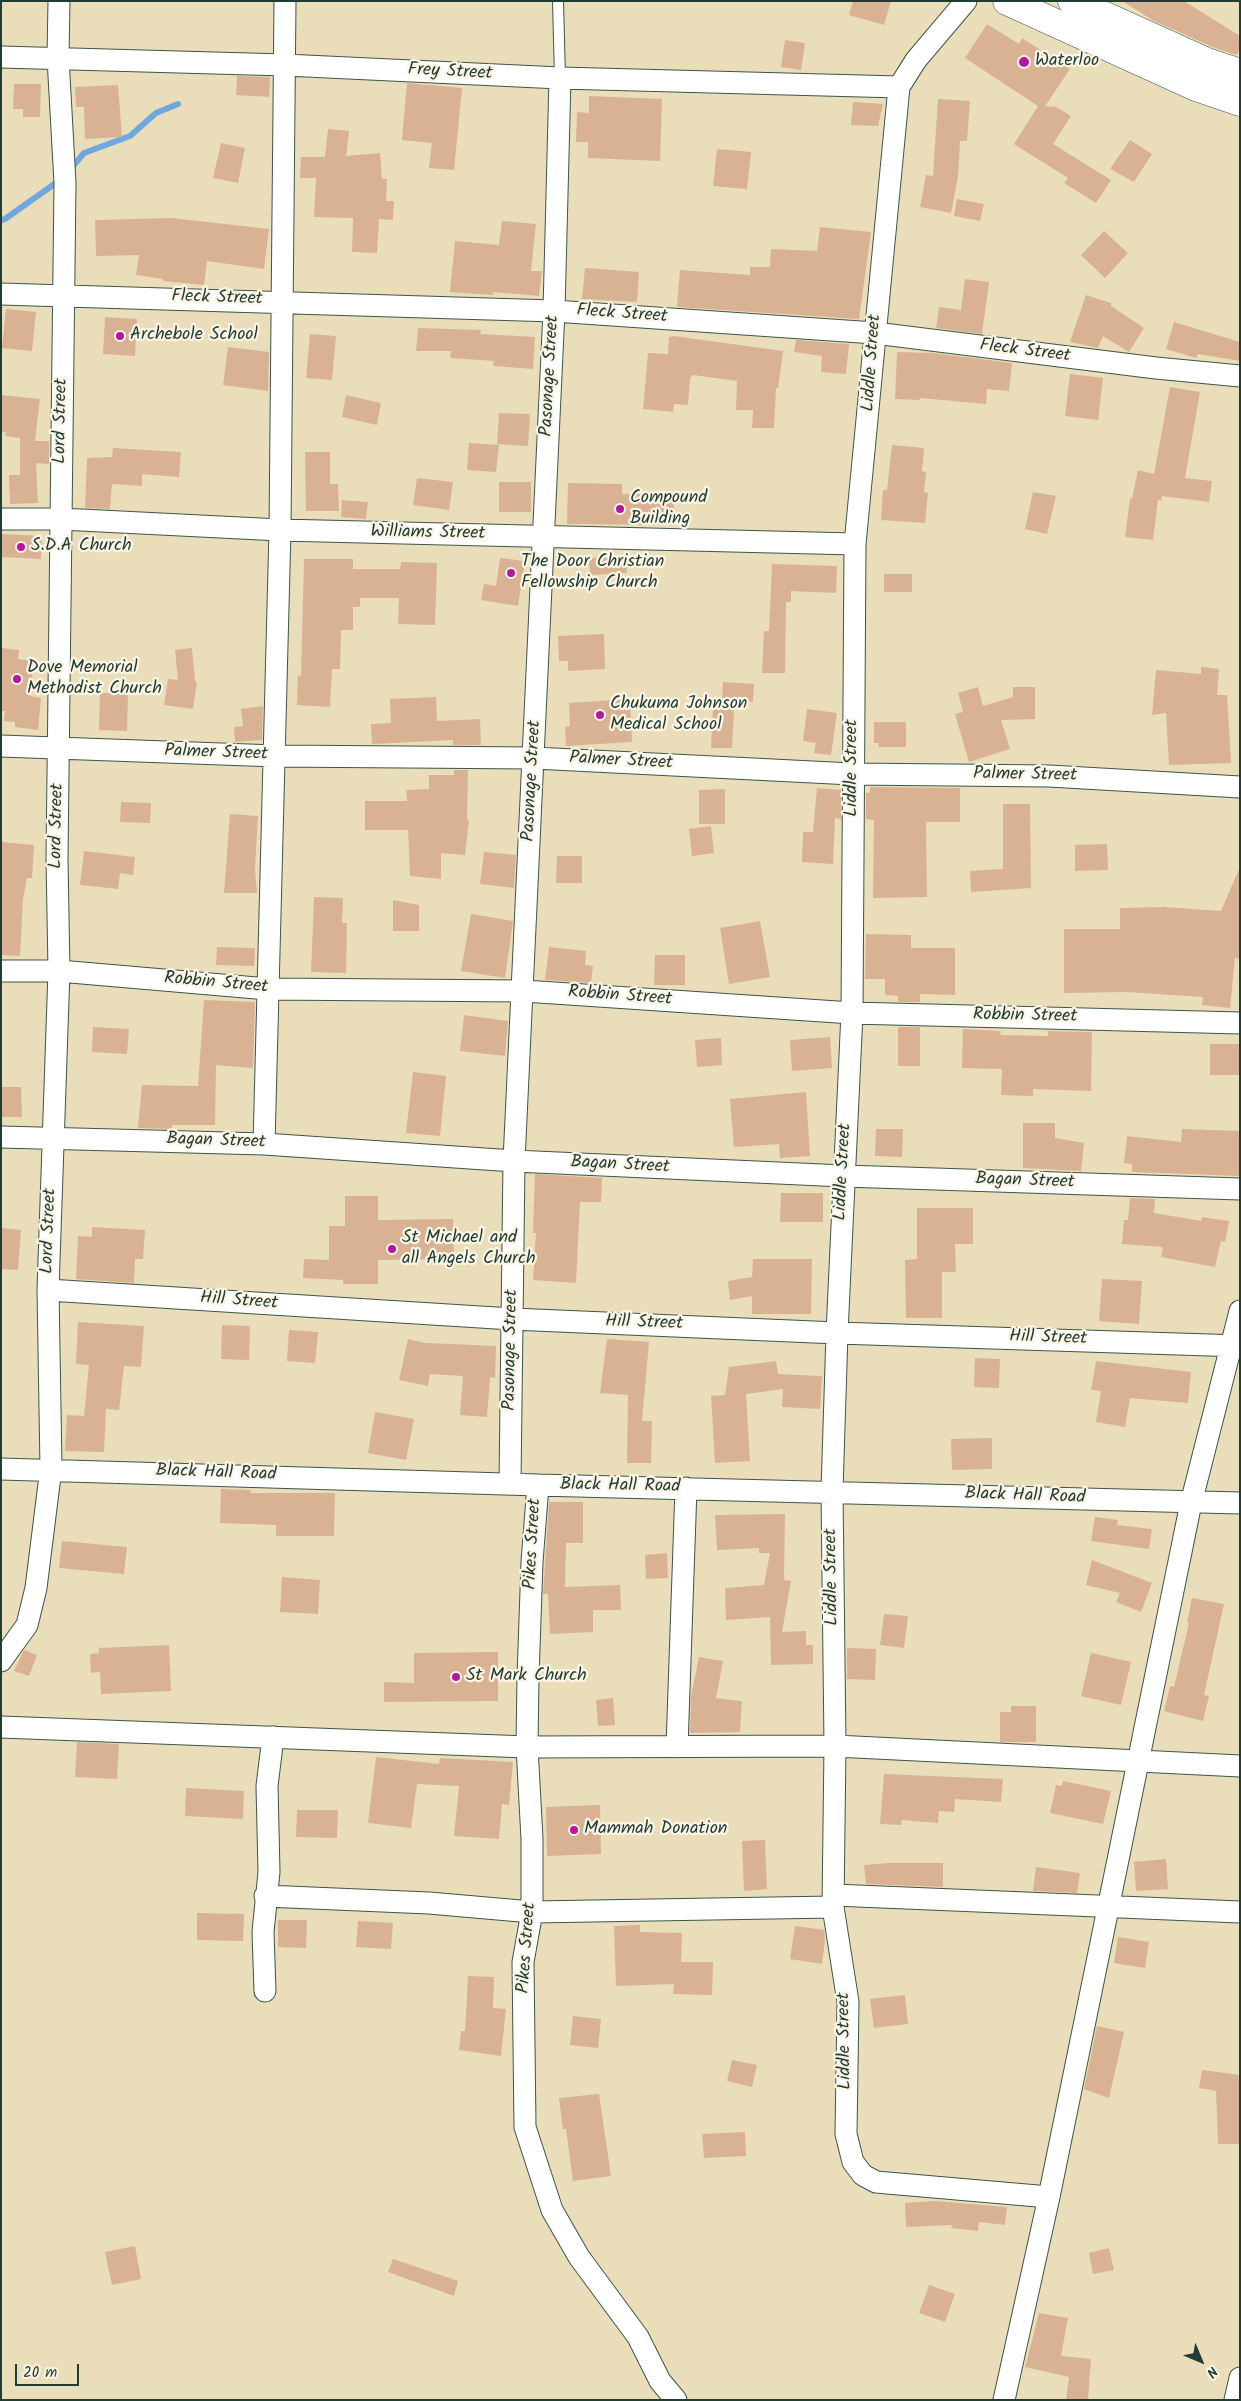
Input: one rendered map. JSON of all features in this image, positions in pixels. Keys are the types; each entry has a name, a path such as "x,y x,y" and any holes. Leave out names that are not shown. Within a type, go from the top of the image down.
{"highway":[{"path":"1007,1 1196,87 1240,102"},
{"path":"1072,1 1207,62 1240,73"}],"street":[{"name":"Lord Street","path":"1,1661 27,1625 36,1588 51,1468 48,1290 59,971 57,859 65,176 58,58 59,1"},
{"path":"264,1144 276,756 286,65 285,1"},
{"name":"Liddle Street","path":"966,1 916,60 899,87 856,544 852,774 852,1013 837,1333 832,1491 835,1746 834,1901 848,2002 846,2134 854,2162 863,2175 876,2182 1049,2197"},
{"name":"Frey Street","path":"1,57 286,65 560,78 899,87"},
{"name":"Pasonage Street","path":"510,1483 514,1161 524,991 554,311 560,78"},
{"name":"Fleck Street","path":"1,294 282,301 554,311 875,333 1156,368 1240,376"},
{"name":"Williams Street","path":"1,519 61,519 280,530 856,544"},
{"name":"Palmer Street","path":"1,746 276,756 534,758 852,774 1048,776 1240,787"},
{"name":"Robbin Street","path":"1,971 59,971 268,989 524,991 852,1013 1240,1024"},
{"name":"Bagan Street","path":"1,1137 264,1144 514,1161 844,1176 1240,1189"},
{"name":"Hill Street","path":"48,1290 512,1319 837,1333 1236,1345"},
{"path":"1004,2400 1049,2197 1191,1503 1236,1345 1240,1311"},
{"name":"Black Hall Road","path":"1,1469 51,1468 538,1485 832,1491 1240,1503"},
{"name":"Pikes Street","path":"538,1485 532,1562 527,1747 532,1839 532,1912 523,1962 525,2127 552,2210 579,2257 638,2337 660,2381 676,2400"},
{"path":"677,1747 686,1488"},
{"path":"1,1727 527,1747 835,1746 1240,1766"},
{"path":"264,1991 263,1932 265,1896 269,1872 267,1786 272,1737"},
{"path":"265,1896 429,1903 532,1912 834,1901 1108,1905 1240,1912"},
{"path":"1235,2400 1240,2378"}],"lane":[{"path":"558,1 560,78"}],"building":[{"path":"853,1 891,1 884,25 849,15"},
{"path":"1122,1 1184,1 1240,36 1240,50 1236,55 1213,47 1154,21"},
{"path":"987,24 1019,44 1022,38 1070,69 1045,106 1056,107 1071,116 1053,144 1111,180 1096,203 1064,183 1068,178 1014,144 1038,106 965,58"},
{"path":"785,40 805,43 801,70 781,67"},
{"path":"237,76 270,77 269,97 236,95"},
{"path":"407,83 462,88 454,170 429,168 432,143 402,140"},
{"path":"14,84 41,84 40,117 23,117 23,109 13,109"},
{"path":"118,85 122,137 85,139 84,107 76,107 75,87"},
{"path":"589,96 662,99 660,161 588,158 588,142 576,142 577,112 589,113"},
{"path":"938,99 970,101 967,141 960,141 958,177 951,213 920,207 926,175 933,176"},
{"path":"853,102 883,104 878,126 851,125"},
{"path":"328,129 349,131 346,156 380,153 382,179 387,179 386,201 394,201 393,220 379,219 377,253 352,252 353,218 314,217 316,178 300,178 301,157 325,157"},
{"path":"1130,140 1152,154 1134,182 1110,169"},
{"path":"221,143 245,148 238,183 213,178"},
{"path":"717,149 751,152 747,189 713,186"},
{"path":"957,199 984,204 980,221 954,216"},
{"path":"172,218 269,229 264,269 207,261 204,285 163,281 163,279 136,275 139,255 96,256 95,220"},
{"path":"502,221 536,224 531,271 542,271 539,296 493,292 493,295 450,292 455,241 499,245"},
{"path":"820,227 871,232 859,319 677,307 680,270 750,275 750,267 770,267 771,249 817,251"},
{"path":"1104,231 1128,253 1105,278 1081,255"},
{"path":"585,268 639,272 637,302 582,299"},
{"path":"965,279 989,282 982,334 936,328 939,307 961,310"},
{"path":"1086,295 1111,303 1111,306 1144,328 1129,352 1103,336 1098,348 1070,342"},
{"path":"6,309 36,312 32,351 2,348"},
{"name":"Archebole School","path":"105,317 137,319 135,356 103,354"},
{"path":"1174,322 1240,342 1240,361 1198,354 1196,358 1166,349"},
{"path":"418,328 481,330 480,334 535,337 533,369 493,366 494,361 450,358 451,351 416,351"},
{"path":"310,334 336,336 332,380 306,378"},
{"path":"674,336 783,351 778,388 776,388 774,428 752,428 753,410 736,410 737,381 693,375 690,378 688,405 674,404 673,412 643,409 648,353 668,354 669,337"},
{"path":"796,340 849,344 846,374 821,372 822,356 794,352"},
{"path":"228,347 269,352 268,391 223,385"},
{"path":"897,352 933,353 1012,363 1009,391 987,389 986,404 920,398 920,400 895,399"},
{"path":"1070,374 1103,378 1098,420 1065,416"},
{"path":"1170,387 1200,392 1185,478 1212,481 1209,502 1162,496 1161,501 1158,500 1153,540 1125,537 1130,498 1132,499 1138,470 1154,474"},
{"path":"1,395 40,399 35,441 49,441 49,464 36,463 38,503 10,504 9,475 20,475 20,438 5,436 6,432 1,432"},
{"path":"346,395 381,403 377,425 342,417"},
{"path":"499,413 530,414 528,446 497,444"},
{"path":"469,443 499,445 496,472 467,470"},
{"path":"892,445 924,448 922,471 926,472 924,492 928,493 925,523 881,520 883,490 887,490"},
{"path":"113,448 181,452 179,477 142,474 142,486 112,484 110,509 85,508 87,458 112,457"},
{"path":"305,452 330,452 330,484 338,484 339,511 306,511"},
{"path":"417,478 453,482 449,510 413,505"},
{"path":"499,482 531,482 531,512 499,512"},
{"name":"Compound Building","path":"568,483 622,484 622,494 674,494 673,525 567,524"},
{"path":"1033,492 1056,496 1047,534 1025,529"},
{"path":"342,500 368,502 366,519 341,517"},
{"name":"S.D.A Church","path":"1,534 42,536 41,559 1,557"},
{"path":"626,556 627,573 590,575 589,558"},
{"name":"The Door Christian Fellowship Church","path":"500,558 525,561 518,606 481,600 484,584 496,586"},
{"path":"304,559 353,559 353,569 400,569 401,562 437,563 435,625 398,624 399,598 360,598 360,607 353,607 353,630 341,630 340,669 332,669 330,707 297,705 298,675 301,676"},
{"path":"772,564 837,566 836,593 791,591 791,602 786,602 785,673 762,673 764,631 769,631"},
{"path":"884,574 912,574 912,592 884,592"},
{"path":"604,634 605,669 568,671 568,661 559,661 558,636"},
{"name":"Dove Memorial Methodist Church","path":"1,648 19,650 18,659 34,661 30,696 41,698 38,730 15,727 15,722 4,721 5,711 1,711"},
{"path":"192,648 195,682 197,682 193,709 164,705 168,679 178,680 175,650"},
{"path":"1201,667 1219,669 1217,695 1227,695 1231,763 1169,765 1166,713 1152,715 1156,670 1201,674"},
{"path":"723,682 754,684 753,702 722,700"},
{"path":"978,687 983,706 1013,697 1013,687 1035,687 1035,719 1001,720 1010,749 969,762 955,714 963,712 958,693"},
{"path":"100,693 128,693 127,731 99,730"},
{"path":"436,697 437,721 480,719 481,745 453,745 453,740 372,744 371,724 391,723 390,699"},
{"name":"Chukuma Johnson Medical School","path":"630,699 632,742 566,746 565,727 570,726 569,703"},
{"path":"263,706 262,740 235,742 234,727 243,726 241,709"},
{"path":"713,708 734,708 732,748 711,748"},
{"path":"807,709 837,713 831,755 814,753 816,743 803,741"},
{"path":"874,722 906,722 906,747 878,747 879,743 874,743"},
{"path":"454,770 468,770 467,819 469,820 465,855 441,853 441,879 410,876 408,830 365,830 365,801 407,801 406,790 429,789 429,775 454,775"},
{"path":"870,787 960,788 960,822 926,822 927,897 873,898 874,820 866,819 866,793 870,793"},
{"path":"817,788 841,790 841,819 835,818 833,864 802,862 803,832 813,832"},
{"path":"725,789 725,824 699,824 699,790"},
{"path":"121,802 151,803 150,823 120,822"},
{"path":"1003,804 1030,804 1031,888 971,892 970,871 1003,869"},
{"path":"230,814 258,816 255,869 257,893 224,893"},
{"path":"711,826 714,853 692,856 689,829"},
{"path":"1,842 34,845 32,878 27,878 23,899 20,956 1,955"},
{"path":"1107,844 1108,870 1075,871 1075,845"},
{"path":"84,851 135,857 133,875 120,873 118,889 80,885"},
{"path":"484,852 516,855 514,888 480,884"},
{"path":"557,856 582,856 582,883 556,883"},
{"path":"1240,867 1240,959 1235,958 1230,1008 1202,1005 1203,997 1126,992 1064,993 1064,929 1120,929 1120,908 1164,907 1221,911"},
{"path":"314,897 343,898 342,923 347,923 346,973 311,972"},
{"path":"393,900 419,905 419,931 393,931"},
{"path":"471,914 513,921 505,978 461,971"},
{"path":"760,921 770,977 729,984 720,928"},
{"path":"866,934 911,935 911,948 955,948 955,995 920,994 920,1002 898,1002 898,996 885,995 885,979 865,979"},
{"path":"217,947 255,948 254,966 216,965"},
{"path":"549,947 586,951 585,965 593,966 591,983 545,980"},
{"path":"655,955 685,955 685,985 654,985"},
{"path":"204,1000 255,1002 253,1068 216,1065 215,1125 172,1125 172,1129 138,1128 142,1085 198,1086"},
{"path":"464,1015 508,1021 505,1056 460,1051"},
{"path":"93,1027 129,1029 127,1054 92,1052"},
{"path":"898,1027 920,1027 920,1066 898,1066"},
{"path":"963,1029 1001,1031 1000,1035 1048,1036 1048,1031 1092,1032 1091,1091 1033,1089 1033,1096 1001,1095 1002,1069 962,1068"},
{"path":"830,1037 832,1068 792,1071 790,1040"},
{"path":"721,1038 722,1065 697,1067 695,1040"},
{"path":"1210,1044 1240,1044 1240,1075 1210,1075"},
{"path":"413,1072 446,1076 440,1136 406,1133"},
{"path":"1,1087 21,1087 22,1117 1,1117"},
{"path":"806,1092 810,1156 780,1158 779,1144 734,1147 730,1099"},
{"path":"1023,1123 1055,1123 1055,1138 1084,1143 1081,1171 1023,1168"},
{"path":"876,1129 903,1129 902,1157 875,1156"},
{"path":"1182,1129 1240,1131 1240,1176 1132,1172 1132,1164 1124,1163 1127,1136 1181,1142"},
{"path":"535,1174 602,1178 601,1202 580,1202 576,1283 533,1280 536,1233 533,1233"},
{"path":"781,1193 823,1193 823,1222 780,1222"},
{"name":"St Michael and all Angels Church","path":"345,1196 378,1196 378,1220 453,1219 454,1259 378,1260 378,1284 343,1284 343,1280 303,1278 304,1259 329,1260 329,1226 345,1226"},
{"path":"1130,1198 1155,1199 1154,1213 1201,1221 1202,1217 1229,1221 1225,1242 1221,1241 1215,1267 1161,1257 1163,1247 1122,1244 1124,1220 1128,1220"},
{"path":"917,1208 973,1208 973,1244 955,1244 956,1272 942,1272 942,1318 906,1318 905,1260 917,1259"},
{"path":"92,1227 145,1230 143,1259 135,1259 134,1283 76,1279 78,1236 92,1237"},
{"path":"1,1228 21,1230 18,1270 1,1269"},
{"path":"753,1259 812,1259 811,1314 752,1314 752,1296 730,1300 728,1281 752,1277"},
{"path":"1102,1279 1142,1281 1139,1324 1099,1321"},
{"path":"78,1322 144,1326 141,1367 124,1366 119,1410 106,1409 104,1452 65,1451 67,1415 84,1416 89,1365 76,1364"},
{"path":"222,1325 250,1326 249,1360 221,1359"},
{"path":"289,1330 318,1332 315,1363 287,1361"},
{"path":"408,1339 426,1343 496,1346 495,1378 490,1377 487,1417 460,1415 463,1376 430,1374 428,1386 399,1380"},
{"path":"607,1339 649,1342 642,1421 652,1421 651,1463 627,1463 628,1395 600,1393"},
{"path":"975,1358 1000,1359 999,1388 974,1387"},
{"path":"776,1361 778,1374 822,1376 820,1409 782,1407 783,1389 746,1394 750,1461 715,1463 711,1396 725,1395 729,1367"},
{"path":"1096,1361 1191,1372 1188,1403 1130,1398 1125,1427 1096,1422 1101,1391 1091,1390"},
{"path":"375,1412 414,1419 406,1460 368,1453"},
{"path":"992,1438 992,1469 952,1470 951,1439"},
{"path":"221,1489 251,1490 251,1493 335,1493 334,1536 276,1536 276,1525 220,1523"},
{"path":"549,1502 583,1502 583,1543 566,1543 565,1587 620,1585 621,1610 593,1610 593,1632 550,1634 548,1594 543,1594"},
{"path":"785,1514 784,1580 791,1581 782,1632 806,1631 806,1645 813,1645 813,1664 771,1665 770,1617 726,1620 725,1588 764,1585 770,1553 759,1553 759,1548 717,1550 715,1515"},
{"path":"1095,1517 1118,1520 1117,1525 1152,1529 1149,1549 1091,1541"},
{"path":"62,1541 127,1547 124,1574 59,1568"},
{"path":"667,1553 668,1578 646,1579 645,1555"},
{"path":"1092,1560 1152,1583 1141,1612 1116,1602 1120,1593 1086,1585"},
{"path":"282,1577 320,1580 318,1614 280,1612"},
{"path":"1192,1598 1224,1604 1204,1695 1209,1696 1203,1721 1164,1711 1170,1686 1174,1687 1189,1623 1187,1623"},
{"path":"884,1614 908,1616 904,1648 880,1645"},
{"path":"169,1645 171,1691 101,1694 100,1672 91,1673 90,1654 99,1653 99,1648"},
{"path":"847,1648 876,1649 875,1680 847,1679"},
{"path":"24,1650 37,1655 29,1676 14,1671"},
{"name":"St Mark Church","path":"498,1652 498,1701 384,1702 384,1682 414,1683 414,1653"},
{"path":"1091,1653 1131,1662 1121,1705 1081,1696"},
{"path":"699,1657 723,1661 716,1698 742,1701 740,1732 690,1733 691,1696"},
{"path":"613,1698 615,1725 598,1726 596,1700"},
{"path":"1011,1706 1036,1706 1036,1742 1000,1742 1000,1712 1011,1712"},
{"path":"77,1742 119,1744 117,1779 75,1777"},
{"path":"376,1757 439,1764 440,1758 513,1762 509,1805 502,1804 499,1839 454,1836 459,1786 417,1784 411,1828 368,1823"},
{"path":"884,1774 1003,1779 1001,1802 955,1799 954,1812 939,1811 938,1823 902,1820 901,1825 880,1824"},
{"path":"1063,1781 1111,1791 1103,1824 1050,1813 1056,1785 1062,1786"},
{"path":"186,1788 244,1791 243,1819 185,1816"},
{"name":"Mammah Donation","path":"600,1805 601,1854 547,1856 546,1807"},
{"path":"297,1810 338,1810 337,1838 296,1837"},
{"path":"765,1840 767,1889 744,1891 742,1841"},
{"path":"1166,1859 1168,1889 1136,1891 1134,1862"},
{"path":"943,1863 943,1887 866,1884 864,1865"},
{"path":"1036,1867 1080,1873 1077,1893 1033,1891"},
{"path":"197,1913 244,1914 243,1941 197,1940"},
{"path":"278,1920 307,1920 306,1948 278,1947"},
{"path":"358,1921 393,1923 391,1949 356,1947"},
{"path":"640,1925 640,1932 682,1933 681,1962 713,1962 712,1995 673,1994 674,1984 616,1986 614,1926"},
{"path":"795,1926 824,1930 825,1940 822,1964 790,1959"},
{"path":"1118,1937 1149,1942 1145,1968 1114,1963"},
{"path":"468,1976 494,1977 493,2008 506,2009 501,2056 459,2050 461,2031 465,2031"},
{"path":"905,1995 908,2024 874,2028 870,1999"},
{"path":"573,2016 601,2019 598,2048 570,2045"},
{"path":"1097,2026 1124,2032 1109,2098 1084,2089"},
{"path":"732,2060 757,2065 752,2087 727,2081"},
{"path":"1202,2070 1240,2075 1240,2144 1218,2144 1216,2091 1199,2088"},
{"path":"599,2094 611,2176 573,2181 566,2129 563,2129 559,2098"},
{"path":"745,2132 746,2156 704,2158 702,2134"},
{"path":"935,2201 1007,2207 1005,2225 979,2222 978,2231 951,2228 952,2225 906,2227 905,2203"},
{"path":"135,2246 141,2279 112,2285 105,2252"},
{"path":"1109,2248 1114,2270 1093,2274 1089,2253"},
{"path":"393,2259 458,2281 454,2296 388,2272"},
{"path":"929,2285 955,2294 945,2322 919,2313"},
{"path":"1039,2313 1068,2318 1061,2356 1091,2359 1088,2400 1066,2400 1069,2377 1025,2367"}],"waterway":[{"path":"69,171 84,153 130,136 156,113 178,104"},
{"path":"1,220 60,180"}],"place":[{"name":"Waterloo","path":"1024,62"},
{"name":"Archebole School","path":"120,336"},
{"name":"Compound Building","path":"620,509"},
{"name":"S.D.A Church","path":"21,547"},
{"name":"The Door Christian Fellowship Church","path":"511,573"},
{"name":"Dove Memorial Methodist Church","path":"17,679"},
{"name":"Chukuma Johnson Medical School","path":"600,715"},
{"name":"St Michael and all Angels Church","path":"392,1249"},
{"name":"St Mark Church","path":"456,1677"},
{"name":"Mammah Donation","path":"574,1830"}]}
